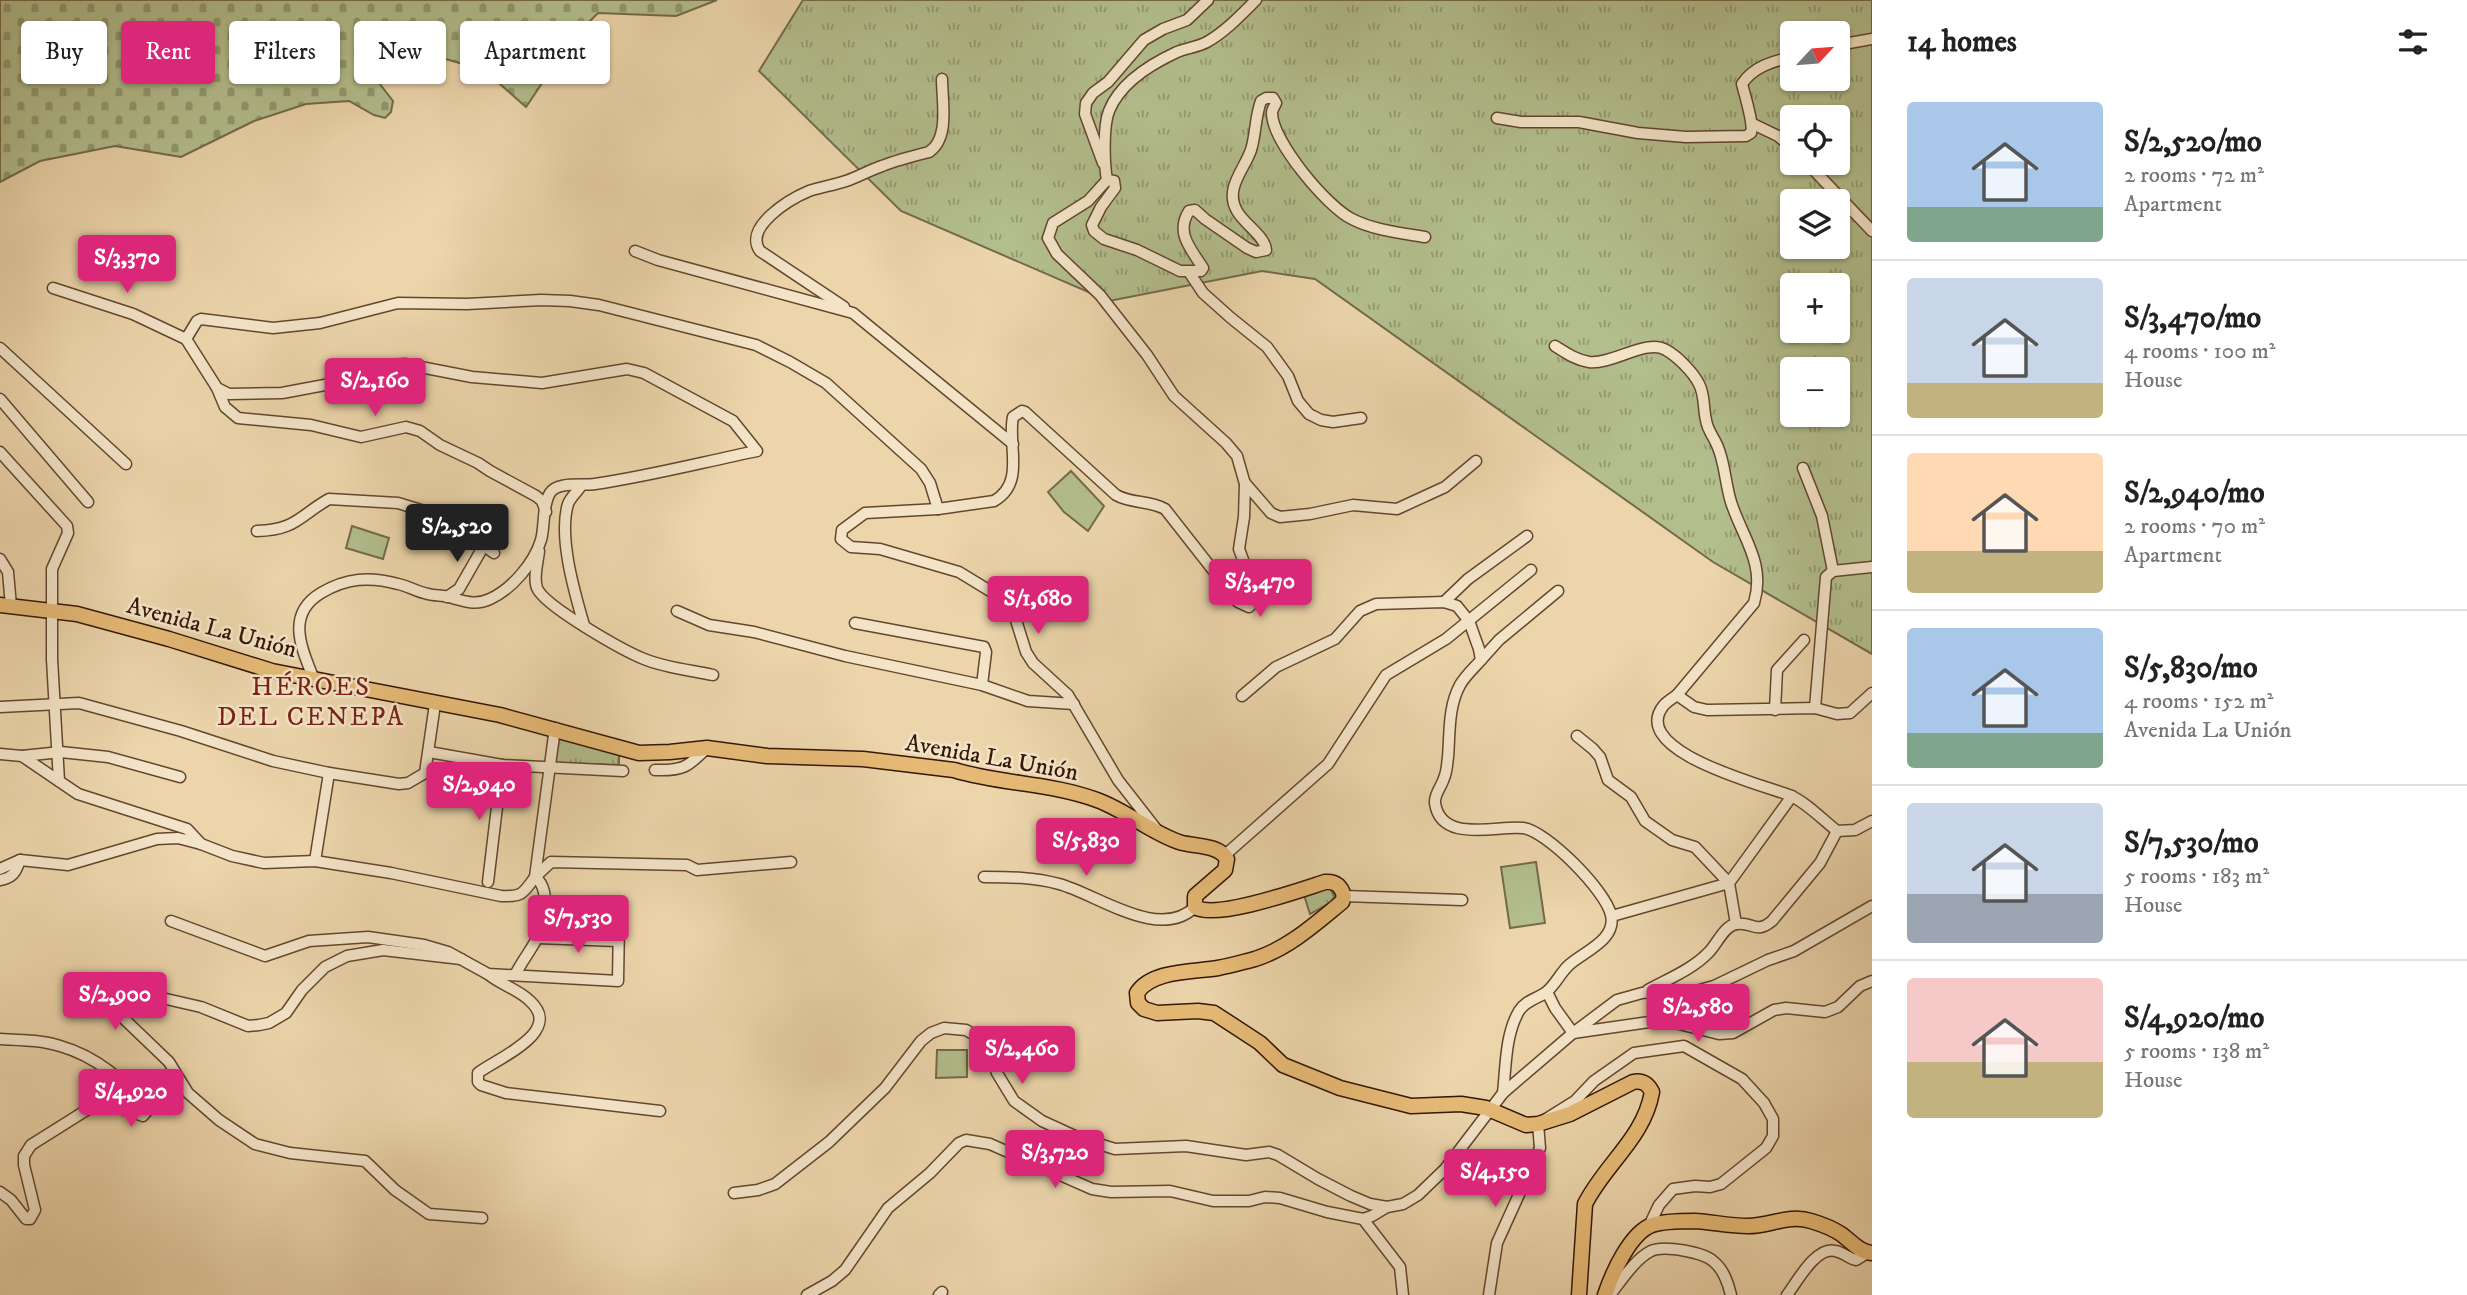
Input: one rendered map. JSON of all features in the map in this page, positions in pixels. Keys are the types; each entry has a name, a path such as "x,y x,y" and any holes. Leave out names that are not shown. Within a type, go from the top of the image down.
{"main road":[{"name":"Avenida La Unión","path":"6,605 51,610 169,639 272,671 500,715 639,752 707,748 767,756 863,759 1025,782 1098,800 1176,841 1219,850 1225,855"},
{"path":"1225,855 1225,870 1198,891 1195,907 1203,910 1225,909 1325,882 1336,883 1342,889 1342,902 1291,943 1258,958 1218,968 1185,971 1147,982 1137,993 1138,1003 1144,1009 1157,1013 1214,1013 1260,1043 1283,1065 1340,1088 1411,1106 1461,1104 1491,1110 1526,1125 1538,1124 1577,1111 1633,1082 1647,1084 1652,1092 1649,1110 1640,1128 1591,1191 1585,1204 1578,1295"},
{"path":"1608,1295 1622,1256 1649,1226 1690,1221 1725,1226 1753,1226 1791,1218 1808,1220 1840,1233 1870,1253"}],"street":[{"path":"1208,0 1187,20 1144,40 1086,103 1085,114 1106,174 1114,181 1115,188 1093,221 1094,232 1104,239 1137,250 1180,271 1196,272 1203,269 1191,253 1182,232 1184,219 1189,211 1200,212 1205,219 1248,248 1255,252 1266,250 1265,242 1232,204 1233,188 1251,151 1257,112 1261,101 1266,97 1273,98 1276,103 1272,113 1280,139 1295,163 1334,206 1351,219 1425,237"},
{"path":"1158,832 1118,780 1068,695 1033,663 1026,652 1015,617 1000,597 959,572 880,549 851,547 841,539 842,530 865,513 938,509 994,501 1002,496 1015,461 1013,417 1019,412 1026,412 1116,495 1126,500 1154,503 1165,509 1238,602 1249,607 1254,602 1255,592 1239,549 1245,483 1237,456 1174,396 1147,355 1100,295 1051,246 1048,233 1053,223 1088,201 1106,174 1106,120 1110,108 1125,89 1145,68 1216,36 1256,0"},
{"path":"1850,43 1872,39"},
{"path":"1497,118 1521,122 1579,122 1638,133 1686,137 1746,136 1751,133 1753,124 1747,111 1742,84 1756,69 1780,59"},
{"path":"942,79 942,132 936,148 881,166 848,181 807,192 775,212 762,225 755,236 755,245 853,313 1013,444"},
{"path":"1753,124 1780,138"},
{"path":"1818,175 1872,231"},
{"path":"635,251 658,260 853,313"},
{"path":"1189,272 1203,293 1267,347 1288,376 1298,401 1309,414 1333,422 1361,418"},
{"path":"53,288 133,314 186,339 232,415 244,420 311,425 361,437 406,427 420,431 440,445 536,496 542,501 545,512"},
{"path":"186,339 201,319 272,328 320,323 398,303 467,304 541,300 599,305 755,345 826,383 921,468 930,482 938,509"},
{"path":"1555,346 1576,359 1591,362 1614,359 1654,345 1665,349 1693,374 1703,395 1706,421 1721,456 1731,505 1750,542 1757,592 1754,603 1677,695 1663,706 1659,727 1668,741 1686,757 1766,789 1792,796 1837,831 1855,830 1872,821"},
{"path":"0,348 126,464"},
{"path":"217,388 229,394 282,393 346,382 389,365 405,364 472,377 542,383 627,369 644,373 733,421 757,451 620,481 557,486 550,492 545,512 535,579 544,599 558,611 643,659 670,667 713,674"},
{"path":"0,399 88,502"},
{"path":"0,452 67,526 68,533 52,569 51,610 59,781"},
{"path":"1245,483 1271,513 1280,517 1353,505 1397,509 1445,487 1476,461"},
{"path":"1803,468 1822,516 1833,570"},
{"path":"581,486 568,503 566,525 570,577 584,625"},
{"path":"257,531 273,531 289,526 323,502 336,498 398,503 421,510 463,531 494,553"},
{"path":"1444,602 1468,579 1527,536"},
{"path":"313,677 299,642 300,622 307,602 323,592 345,582 368,578 398,584 426,594 467,603 480,603 492,598 524,571 541,541"},
{"path":"447,597 460,589 483,547"},
{"path":"0,559 8,572 6,605"},
{"path":"1815,708 1825,583 1829,573 1833,570 1872,567"},
{"path":"1225,855 1328,764 1386,675 1446,639 1531,570"},
{"path":"1503,1093 1507,1046 1520,1009 1547,992 1570,964 1591,950 1609,933 1612,916 1595,885 1551,843 1525,828 1483,831 1461,829 1441,816 1435,797 1446,776 1451,711 1461,684 1499,640 1558,591"},
{"path":"1242,695 1276,667 1335,639 1360,611 1376,604 1444,602 1457,606 1469,621 1481,660"},
{"path":"677,611 709,625 754,632 845,656 982,685 1028,701 1074,704"},
{"path":"855,623 984,648 986,652 982,685"},
{"path":"1775,710 1777,670 1804,640"},
{"path":"1677,695 1694,707 1707,710 1815,708 1837,714 1850,713 1872,693"},
{"path":"0,707 79,703 181,731 273,761 399,784 408,783 425,773 435,704"},
{"path":"535,877 555,728"},
{"path":"1577,736 1600,757 1608,780 1631,797 1645,821 1672,840 1695,847 1729,883 1736,924"},
{"path":"655,770 670,771 690,766 707,748"},
{"path":"429,752 502,765 623,771"},
{"path":"0,754 22,756 57,753 108,757 180,777"},
{"path":"22,756 78,794 187,830 201,844"},
{"path":"488,882 502,765"},
{"path":"315,861 329,773"},
{"path":"1612,916 1729,883 1792,796"},
{"path":"1642,993 1703,958 1728,928 1736,924 1757,929 1765,927 1819,863 1837,831"},
{"path":"0,869 20,860 68,865 157,839 178,838 232,856 264,863 315,861 391,873 501,896 514,896 524,893 544,866 557,862 687,865 697,870 791,862"},
{"path":"0,880 7,879 16,872 20,860"},
{"path":"515,975 538,938 546,917 545,896 541,882 535,877"},
{"path":"984,877 1022,877 1061,884 1151,919 1177,918 1195,907"},
{"path":"1344,896 1462,900"},
{"path":"734,1193 758,1190 775,1184 829,1142 885,1088 921,1041 931,1032 944,1028 966,1030 976,1036 989,1051 997,1073 1014,1101 1041,1121 1077,1137 1115,1149 1185,1146 1246,1155 1269,1152 1370,1204 1402,1204 1418,1195 1445,1169 1503,1093 1573,1033 1617,1000 1642,993 1696,991 1714,986 1768,960 1794,951 1872,906"},
{"path":"171,920 265,956 309,941 368,937 424,944 461,959 488,974 498,983 528,999 539,1012 540,1023 536,1031 509,1055 478,1073 478,1082 481,1085 506,1093 660,1111"},
{"path":"488,974 618,981 619,921"},
{"path":"538,938 618,941"},
{"path":"461,959 383,950 347,956 325,967 302,990 286,1013 269,1023 259,1025 248,1026 201,1007 140,993 120,998 117,1006 121,1016 169,1062 188,1093 219,1120 255,1144 290,1153 365,1161 396,1190 429,1214 482,1218"},
{"path":"1573,1033 1663,1020 1719,1034 1733,1033 1774,1010 1786,1008 1825,1012 1838,1007 1860,986 1872,981"},
{"path":"1547,992 1573,1033"},
{"path":"0,1039 48,1043 77,1052 106,1069 129,1088 147,1111 143,1116 111,1104 93,1106 31,1145 24,1156 24,1165 35,1210 32,1218 26,1219 11,1200 0,1192"},
{"path":"1489,1295 1497,1244 1540,1148 1538,1124 1576,1101 1594,1081 1634,1053 1684,1046 1742,1079 1764,1103 1773,1119 1773,1136 1766,1148 1721,1184 1673,1189 1659,1205 1649,1226"},
{"path":"807,1295 845,1270 888,1208 930,1173 959,1143 966,1140 990,1144 1092,1189 1111,1192 1170,1191 1213,1201 1280,1198 1363,1219 1387,1206"},
{"path":"1363,1219 1400,1266 1404,1295"},
{"path":"1608,1295 1645,1255 1663,1248 1713,1260 1726,1277 1731,1295"},
{"path":"1787,1295 1815,1258 1822,1253 1834,1250 1856,1259 1870,1253"},
{"path":"1490,1281 1496,1295"}],"green space":[{"path":"0,0 717,0 676,16 598,13 590,21 460,21 460,63 446,59 446,21 354,21 354,84 380,84 393,101 391,112 385,118 349,101 306,104 254,121 181,157 115,146 40,161 0,182"},
{"path":"803,0 1872,0 1872,654 1713,562 1315,279 1262,271 1109,301 901,211 759,71"},
{"path":"500,84 542,84 526,107"},
{"path":"1071,471 1104,506 1088,531 1064,512 1048,492"},
{"path":"352,526 389,538 383,559 346,548"},
{"path":"558,732 619,752 619,765 554,763"},
{"path":"1536,862 1545,923 1510,928 1501,867"},
{"path":"1330,888 1333,901 1310,914 1304,895"},
{"path":"937,1050 967,1050 967,1077 936,1078"}],"district":[{"name":"HÉROES DEL CENEPA","path":"311,701"}]}
